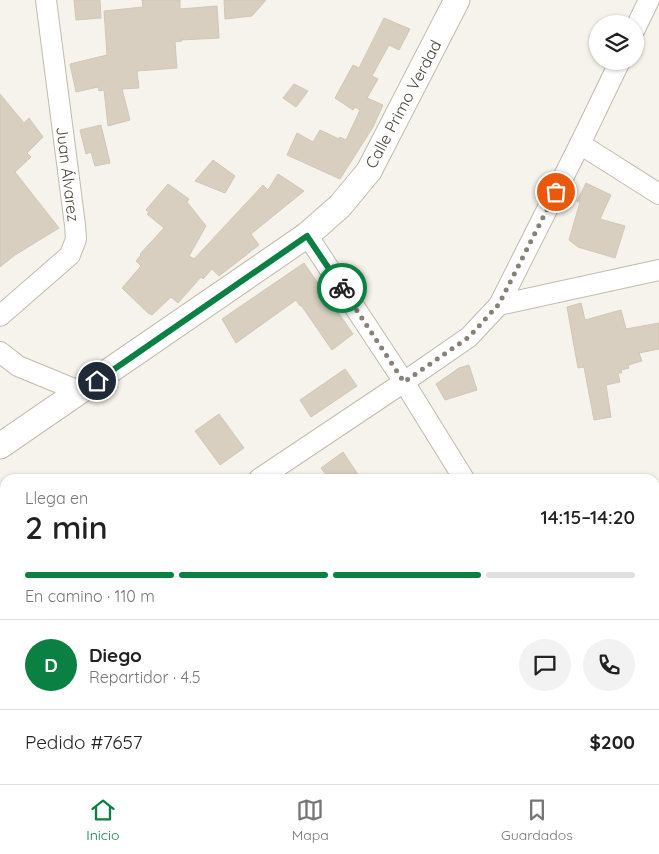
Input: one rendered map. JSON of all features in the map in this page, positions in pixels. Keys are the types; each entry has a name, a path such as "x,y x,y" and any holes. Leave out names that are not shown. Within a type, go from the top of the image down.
{"street":[{"name":"Juan Álvarez","path":"0,316 70,255 76,239 46,0"},
{"name":"Calle Primo Verdad","path":"0,446 307,236 340,206 369,172 457,0"},
{"path":"642,15 649,0"},
{"path":"266,474 469,337 499,304 616,70"},
{"path":"580,144 659,194"},
{"path":"307,236 404,382 461,474"},
{"path":"499,304 659,270"},
{"path":"0,352 9,366 81,392"}],"building":[{"path":"74,0 100,0 101,18 76,20"},
{"path":"142,0 180,0 180,9 217,6 219,38 175,42 177,68 137,71 139,88 122,89 130,120 108,126 104,90 99,91 98,87 76,92 70,64 107,55 104,11 143,7"},
{"path":"224,0 266,0 252,16 225,19"},
{"path":"384,18 410,29 399,50 389,45 372,76 378,79 367,98 383,105 373,127 340,179 287,155 297,133 313,142 320,130 339,139 340,137 346,140 360,110 355,107 353,110 335,98 353,65 359,68"},
{"path":"294,84 308,91 296,107 283,98"},
{"path":"0,94 24,123 29,118 43,137 27,153 31,157 15,172 59,228 15,255 0,267"},
{"path":"101,125 110,163 95,166 91,152 86,154 80,130"},
{"path":"213,160 235,176 225,193 195,181"},
{"path":"278,174 304,191 251,234 259,245 219,276 212,269 203,279 201,277 178,303 171,297 152,315 122,288 141,266 136,261 140,254 164,228 147,214 149,212 146,210 168,184 189,199 187,202 206,226 189,256 194,259 263,185 268,190"},
{"path":"586,183 611,195 600,219 625,226 615,258 578,247 569,240 580,202 577,201"},
{"path":"304,263 353,334 332,350 296,300 236,343 222,319"},
{"path":"581,303 585,320 621,310 626,329 659,323 659,349 639,353 642,361 628,365 629,368 621,370 622,373 618,373 620,382 606,385 611,417 594,420 584,367 578,368 567,307"},
{"path":"469,365 477,390 445,400 436,384 459,368"},
{"path":"345,369 357,386 311,417 300,400"},
{"path":"219,414 244,448 220,465 195,431"},
{"path":"343,452 358,474 325,474 321,468"}],"way so far":[{"path":"342,288 404,382 469,337 499,304 556,192"}],"route":[{"path":"97,381 307,236 342,288"}]}
